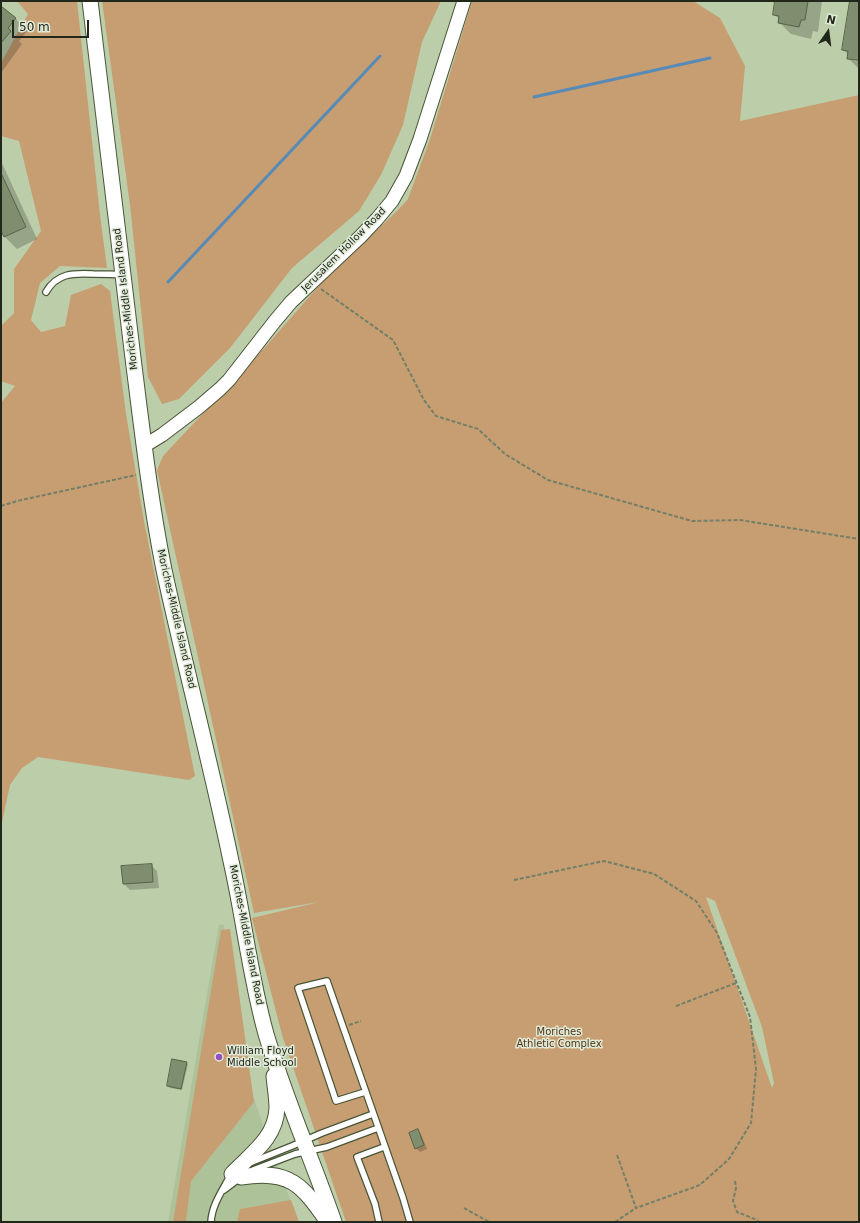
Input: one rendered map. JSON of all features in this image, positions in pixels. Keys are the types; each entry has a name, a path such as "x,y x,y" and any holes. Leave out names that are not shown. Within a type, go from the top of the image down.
{"main road":[{"name":"Moriches-Middle Island Road","path":"90,1 122,275 144,446 156,528 165,576 231,860 243,916 256,993 272,1052 285,1091 334,1222"},
{"path":"237,1175 265,1142 276,1117 277,1106 272,1052"},
{"path":"237,1175 267,1175 276,1176 291,1181 306,1192 328,1222"}],"street":[{"name":"Jerusalem Hollow Road","path":"144,446 169,431 229,380 283,312 374,222 396,194 406,176 422,133 464,1"}],"lane":[{"path":"46,292 49,286 57,279 74,273 122,275"},
{"path":"365,1092 336,1101 298,988 326,981 403,1198 410,1222"},
{"path":"222,1192 237,1175 295,1154 322,1133 373,1114"},
{"path":"211,1222 213,1210 222,1192 237,1175 253,1161 306,1146 327,1147 378,1128"},
{"path":"379,1222 375,1204 357,1157 384,1147"}],"path":[{"path":"313,282 394,340 424,400 436,416 478,429 505,454 548,480 692,521 740,520 859,539"},
{"path":"1,506 17,501 139,474 148,469"},
{"path":"514,880 604,861 654,874 696,901 717,933 750,1017 756,1069 751,1123 729,1159 700,1185 636,1208 614,1222"},
{"path":"676,1006 737,983"},
{"path":"342,1027 361,1021"},
{"path":"616,1155 636,1208"},
{"path":"735,1181 736,1188 733,1201 736,1212 759,1222"},
{"path":"464,1208 489,1222"}],"shaded area":[{"name":"William Floyd Middle School","path":"219,924 224,925 228,1009 256,1105 298,1222 168,1222"}],"green space":[{"path":"17,1 77,1 107,268 60,266 40,283 31,320 41,332 65,326 71,295 101,284 110,291 126,414 144,521 195,776 189,780 38,757 22,768 10,785 1,827 1,403 15,386 1,381 1,326 14,313 14,269 41,231 19,141 1,136 1,63 28,14"},
{"path":"102,1 441,1 422,42 403,125 381,175 359,211 292,268 230,348 179,399 162,404 148,377 130,205"},
{"name":"Moriches Athletic Complex","path":"472,1 693,1 720,18 745,66 740,121 859,95 859,1222 346,1222 282,1035 252,918 319,902 254,913 157,470 163,456 267,345 323,281 408,199 430,139","holes":["706,897 715,901 762,1027 774,1083 772,1088"]},
{"path":"230,929 254,1102 191,1181 186,1222 173,1222 221,930"},
{"path":"291,1200 299,1222 237,1222 240,1209"}],"building":[{"path":"775,1 808,1 805,20 801,20 799,27 778,23 779,16 773,15"},
{"path":"850,1 859,1 859,60 847,59 848,51 842,50"},
{"path":"1,6 16,18 8,28 11,31 1,43"},
{"path":"1,173 26,227 4,237 1,231"},
{"path":"152,864 153,882 123,884 121,866"},
{"path":"172,1059 187,1062 181,1089 167,1086"},
{"path":"418,1129 424,1145 415,1149 409,1133"}],"waterway":[{"path":"168,282 380,56"},
{"path":"534,97 710,58"}],"place":[{"name":"William Floyd Middle School","path":"219,1057"}]}
